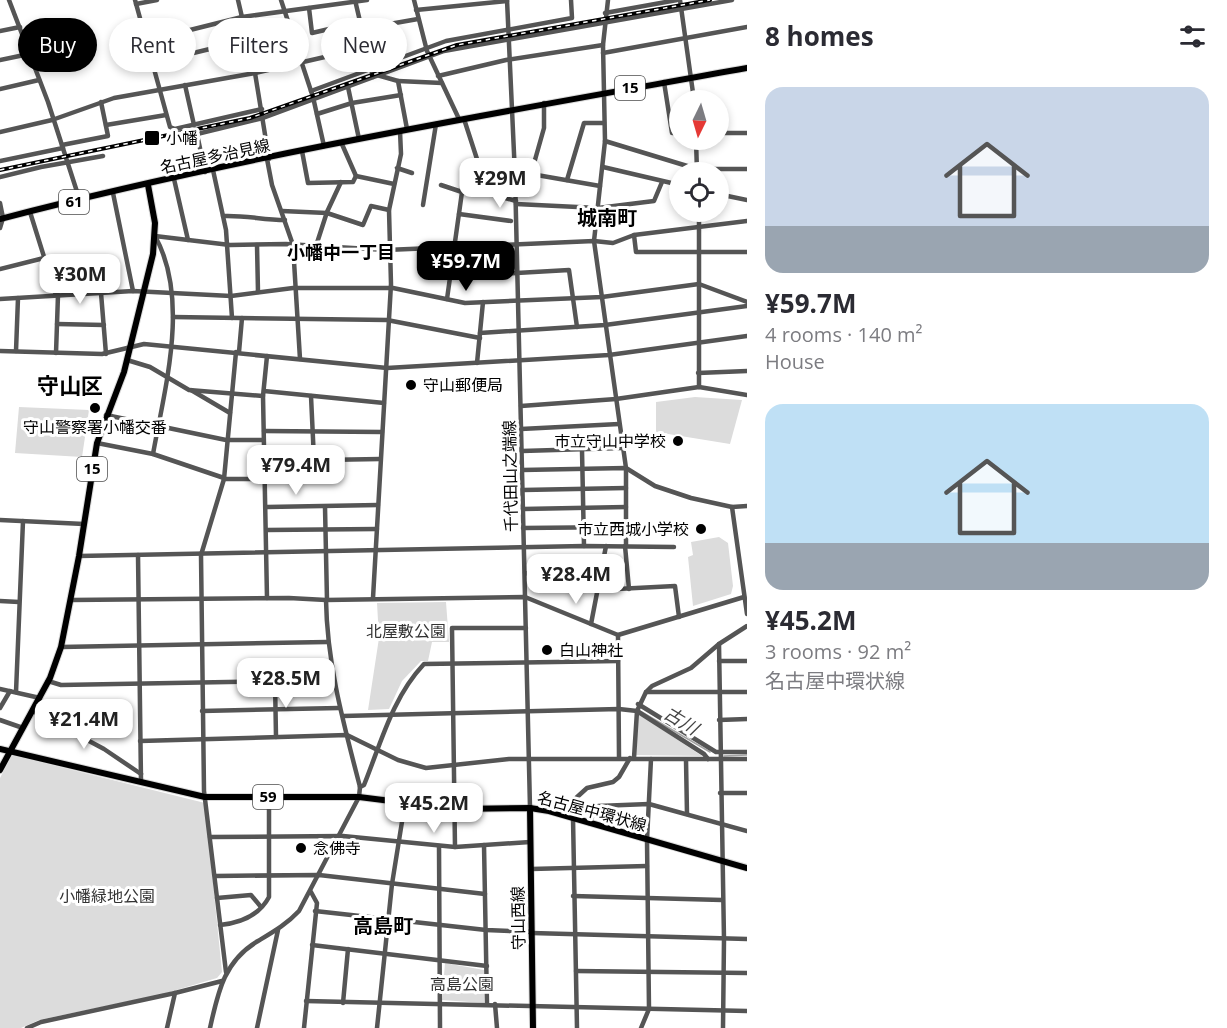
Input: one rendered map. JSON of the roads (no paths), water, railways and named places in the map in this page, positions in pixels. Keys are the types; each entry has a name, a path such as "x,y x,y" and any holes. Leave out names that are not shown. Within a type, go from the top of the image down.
{"main road":[{"name":"名古屋多治見線","path":"0,770 40,698 61,647 79,556 97,443 105,415 131,347 155,236 148,184 461,118 747,68"},
{"name":"61","path":"2,218 148,184"},
{"name":"名古屋中環状線","path":"0,749 11,749 141,778 205,797 359,797 455,809 530,808 573,818 747,868"},
{"name":"守山西線","path":"530,808 533,1028"}],"street":[{"path":"9,0 18,22"},
{"path":"140,18 135,2 157,0"},
{"path":"238,0 242,17"},
{"path":"281,0 286,18"},
{"path":"196,28 242,17 367,0"},
{"path":"414,0 429,56 461,118 484,174 488,193"},
{"path":"407,54 426,47 508,29 572,18 571,0"},
{"path":"608,0 603,45 605,141 594,241 626,468 626,546 629,589"},
{"path":"605,13 678,0 694,90"},
{"path":"205,172 197,134 263,118 429,56 509,38 732,0"},
{"path":"355,1 358,18"},
{"path":"416,10 507,1"},
{"name":"千代田山之端線","path":"507,1 518,273 530,808"},
{"path":"309,8 312,33 321,31"},
{"path":"407,21 418,19"},
{"path":"603,53 747,27"},
{"path":"0,32 18,28"},
{"path":"438,76 511,60 603,45"},
{"path":"0,60 18,56"},
{"path":"36,72 80,201"},
{"path":"154,72 170,128 175,129 262,110"},
{"path":"0,132 52,120 101,102 159,89 259,72"},
{"path":"305,72 314,99 324,146"},
{"path":"311,91 359,72"},
{"path":"372,72 375,76 398,81 442,83"},
{"path":"255,73 268,159 293,245 300,359"},
{"path":"0,89 39,80"},
{"path":"373,598 387,368 390,288 389,210 404,130 398,81"},
{"path":"664,82 669,114"},
{"path":"185,85 194,125"},
{"path":"348,87 359,139"},
{"path":"317,114 352,103 401,95"},
{"path":"0,161 108,136 101,102"},
{"path":"531,174 544,128 544,103"},
{"path":"106,125 166,115"},
{"path":"567,180 584,123 604,123"},
{"path":"423,205 436,124"},
{"path":"729,133 747,133"},
{"path":"605,141 669,162"},
{"path":"341,142 356,176"},
{"path":"302,152 308,183 353,182 356,176"},
{"path":"0,177 41,166 67,164 103,156"},
{"path":"603,167 669,183"},
{"path":"397,168 412,173"},
{"path":"729,170 747,169"},
{"path":"213,170 228,245 232,318"},
{"path":"470,175 531,174 600,186"},
{"path":"356,176 393,184"},
{"path":"174,179 188,240"},
{"path":"316,246 340,182"},
{"path":"441,185 462,192 488,193 516,203 598,208 654,201 662,182"},
{"path":"447,299 462,192"},
{"path":"113,193 133,291"},
{"path":"729,196 747,200"},
{"path":"0,203 2,218 0,228"},
{"path":"282,211 327,213 363,225 371,206 389,210"},
{"path":"30,212 57,295 56,353"},
{"path":"459,214 511,221"},
{"path":"223,216 252,216 262,221 285,220"},
{"path":"155,236 228,245 293,245 390,250 594,241 613,243 634,235 747,220"},
{"path":"699,222 699,387"},
{"path":"634,235 636,252 699,254 747,252"},
{"path":"153,454 172,346 173,317 171,293 161,247 155,236"},
{"path":"257,245 258,292"},
{"path":"481,245 482,275 569,270 577,327"},
{"path":"0,269 44,258"},
{"path":"0,299 133,291 231,296 296,288 390,288 465,303 602,297 699,284 747,304"},
{"path":"101,293 106,354"},
{"path":"16,351 18,298"},
{"path":"477,363 483,302"},
{"path":"173,317 387,320 480,336 605,325 747,304"},
{"path":"226,972 205,797 201,555 224,478 226,440 242,318"},
{"path":"57,324 104,325"},
{"path":"0,351 106,354 144,344 387,368 609,355 747,336"},
{"path":"267,356 263,394 267,598"},
{"path":"127,360 150,367 230,413"},
{"path":"698,373 747,371"},
{"path":"521,406 616,399 699,387 747,395"},
{"path":"189,390 311,396 384,403"},
{"path":"311,396 314,460"},
{"path":"105,415 226,440 263,440"},
{"path":"521,429 619,424"},
{"path":"264,431 382,432"},
{"path":"97,443 153,454 224,478 264,479"},
{"path":"522,451 622,448"},
{"path":"582,450 584,546"},
{"path":"265,460 380,459"},
{"path":"522,470 626,468 655,486 691,498 732,507 747,506"},
{"path":"523,490 626,488"},
{"path":"267,507 378,505"},
{"path":"210,1028 226,972 249,947 278,930 299,911 359,797 360,787 343,716 339,708 327,642 325,507"},
{"path":"523,509 626,507"},
{"path":"732,507 747,614"},
{"path":"0,520 84,524"},
{"path":"0,708 13,691 23,521"},
{"path":"524,528 626,527"},
{"path":"267,530 377,529"},
{"path":"79,556 376,552 584,546 674,547"},
{"path":"591,624 606,546"},
{"path":"138,555 141,778"},
{"path":"525,573 629,589 675,586 679,617"},
{"path":"71,600 525,597 618,635 744,597"},
{"path":"0,601 19,602"},
{"path":"562,815 565,808 587,788 614,782 632,758 638,704 646,692 652,686 691,668 719,644 747,626"},
{"path":"455,847 452,628 526,628"},
{"path":"618,635 619,757"},
{"path":"61,647 327,642"},
{"path":"719,644 720,823 724,939 723,1028"},
{"path":"360,787 364,785 406,683 424,664 618,661"},
{"path":"719,661 747,661"},
{"path":"48,681 61,685 333,680"},
{"path":"275,681 276,737"},
{"path":"0,689 40,698"},
{"path":"646,692 747,692"},
{"path":"638,704 719,753 747,752"},
{"path":"202,711 339,708"},
{"path":"343,716 619,709 637,711 704,754 708,759"},
{"path":"33,711 105,749 141,778"},
{"path":"719,720 747,719"},
{"path":"0,720 23,729"},
{"path":"140,741 347,735 418,767 529,759 619,757 686,760 747,759"},
{"path":"641,1028 649,1009 647,840 651,759"},
{"path":"686,760 687,814"},
{"path":"720,793 747,793"},
{"path":"220,925 237,923 261,907 269,897 269,797"},
{"path":"377,1028 392,884 405,803"},
{"path":"589,823 598,806 649,804 747,831"},
{"path":"573,818 577,1028"},
{"path":"210,837 339,836 455,847 530,842"},
{"path":"484,845 488,1004"},
{"path":"438,846 440,1028"},
{"path":"531,869 647,866"},
{"path":"214,876 319,876 485,894"},
{"path":"304,1028 317,903 310,892"},
{"path":"217,898 251,895 261,907"},
{"path":"573,896 722,900"},
{"path":"315,911 532,933 747,939"},
{"path":"257,1028 278,930"},
{"path":"312,945 487,966"},
{"path":"344,1003 348,949"},
{"path":"576,971 747,973"},
{"path":"27,1028 222,981"},
{"path":"167,1028 175,993"},
{"path":"306,1001 747,1011"},
{"path":"495,1004 497,1028"}],"waterway":[{"name":"古川","path":"640,711 710,752"},
{"name":"古川","path":"724,756 747,755"}],"railway":[{"path":"0,170 250,118 457,45 710,0"}],"place":[{"name":"小幡","path":"152,138"},
{"name":"守山郵便局","path":"411,385"},
{"name":"守山警察署小幡交番","path":"95,408"},
{"name":"市立守山中学校","path":"678,441"},
{"name":"市立西城小学校","path":"701,529"},
{"name":"白山神社","path":"547,650"},
{"name":"念佛寺","path":"301,848"}],"district":[{"name":"城南町","path":"607,218"},
{"name":"小幡中一丁目","path":"341,253"},
{"name":"守山区","path":"70,386"},
{"name":"高島町","path":"383,926"}],"park label":[{"name":"北屋敷公園","path":"406,631"},
{"name":"小幡緑地公園","path":"107,896"},
{"name":"高島公園","path":"462,984"}]}
